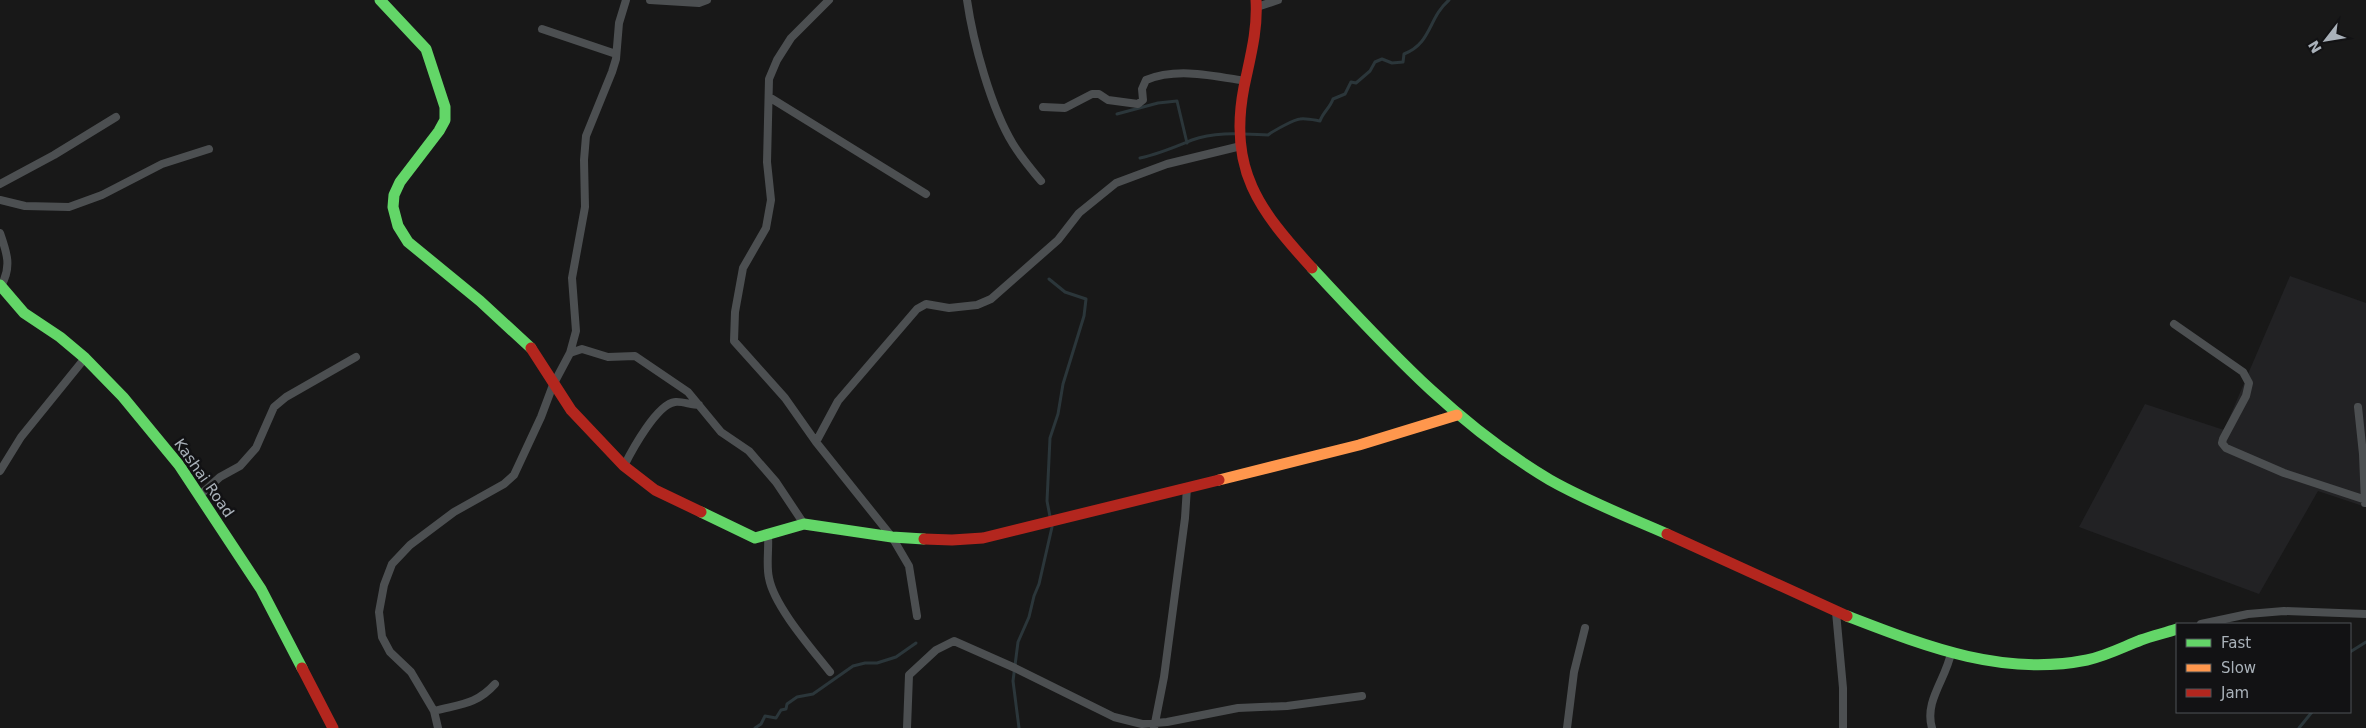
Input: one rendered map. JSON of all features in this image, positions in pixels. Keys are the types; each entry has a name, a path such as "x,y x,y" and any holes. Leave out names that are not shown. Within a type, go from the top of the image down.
{"street":[{"path":"380,0 426,49 445,107 445,120 439,131 400,182 394,195 393,207 401,232 408,242 480,301 531,348 553,385 571,410 624,466 655,490 755,538 768,536 804,524 892,537 952,540 983,538 1359,445 1457,415"},
{"path":"438,728 434,711 411,672 390,652 382,637 379,612 388,572 392,564 410,545 454,512 504,484 514,475 544,411 553,385 570,353 576,331 572,278 585,207 584,160 586,136 612,72 619,23 626,0"},
{"path":"650,0 699,3 707,0"},
{"path":"828,0 800,26 784,49 769,79 767,162 771,200 766,228 743,268 736,312 734,341 784,398 816,442 892,537 909,566 917,616"},
{"path":"967,0 985,73 1006,131 1041,181"},
{"path":"1278,0 1256,3 1255,43 1242,102 1241,146 1245,172 1252,188 1277,226 1310,266 1418,379 1457,415 1521,461 1566,488 1836,612 1931,648 2030,667 2087,660 2176,629"},
{"path":"542,29 616,54"},
{"path":"1042,107 1071,106 1092,94 1099,94 1108,100 1138,104 1143,100 1142,89 1146,80 1165,75 1191,74 1246,81"},
{"path":"768,98 926,194"},
{"path":"0,184 54,155 116,117"},
{"path":"816,442 838,401 917,308 926,304 949,308 977,305 991,299 1058,240 1079,213 1116,182 1167,164 1241,146"},
{"path":"0,200 25,206 69,207 102,196 162,164 209,149"},
{"path":"0,233 5,247 8,274 0,286"},
{"name":"Kashai Road","path":"0,286 24,313 60,337 85,358 150,428 200,495 261,589 333,728"},
{"path":"2174,324 2243,372 2249,383 2246,396 2223,438 2222,443 2226,448 2284,473 2365,502 2363,454 2358,407"},
{"path":"570,353 582,349 608,357 635,356 688,392 721,432 749,450 776,482 804,524"},
{"path":"200,495 220,477 240,466 256,448 274,407 286,397 356,356"},
{"path":"0,471 21,437 85,358"},
{"path":"624,466 652,420 667,406 678,401 699,405"},
{"path":"1154,725 1164,677 1184,527 1187,487"},
{"path":"768,536 767,569 772,588 805,640 830,672"},
{"path":"2206,623 2248,614 2284,611 2366,614"},
{"path":"1836,612 1843,688 1842,728"},
{"path":"1567,728 1574,672 1585,628"},
{"path":"907,728 909,675 936,650 954,640 1114,717 1130,722 1154,725 1238,708 1287,706 1362,696"},
{"path":"1932,728 1931,707 1946,671 1951,653"},
{"path":"434,711 477,700 486,695 495,684"}],"shaded area":[{"path":"2290,276 2366,303 2366,507 2318,491 2259,594 2079,527 2145,404 2224,430"}],"waterway":[{"path":"1140,158 1210,135 1268,135 1297,120 1320,121 1333,99 1345,94 1351,82 1356,83 1370,71 1375,62 1382,59 1392,63 1403,62 1404,54 1420,43 1437,14 1449,0"},
{"path":"1117,114 1158,103 1177,101 1187,143"},
{"path":"1019,728 1013,681 1018,642 1029,617 1039,584 1052,527 1047,501 1050,438 1058,414 1063,384 1084,316 1086,299 1065,292 1049,279"},
{"path":"2351,651 2366,642"},
{"path":"755,728 761,724 765,716 776,718 781,710 786,709 787,704 797,697 813,694 853,666 877,663 896,657 916,643"},
{"path":"2299,728 2311,713"}],"traffic: fast":[{"path":"380,0 426,49 445,107 445,120 439,131 400,182 394,195 393,207 398,226 408,242 480,301 531,348"},
{"path":"1312,268 1423,383 1452,409 1515,458 1564,488 1667,534"},
{"path":"0,285 24,313 60,337 85,358 123,397 179,465 261,589 302,668"},
{"path":"701,512 755,538 804,524 892,537 924,539"},
{"path":"1847,616 1905,638 1964,656 2025,665 2087,660 2176,629"}],"traffic: slow":[{"path":"1219,480 1359,445 1457,415"}],"traffic: jam":[{"path":"1256,0 1255,33 1240,116 1240,142 1252,187 1263,207 1293,247 1312,268"},
{"path":"531,348 571,410 624,466 655,490 701,512"},
{"path":"924,539 983,538 1219,480"},
{"path":"1667,534 1847,616"},
{"path":"302,668 333,728"}]}
